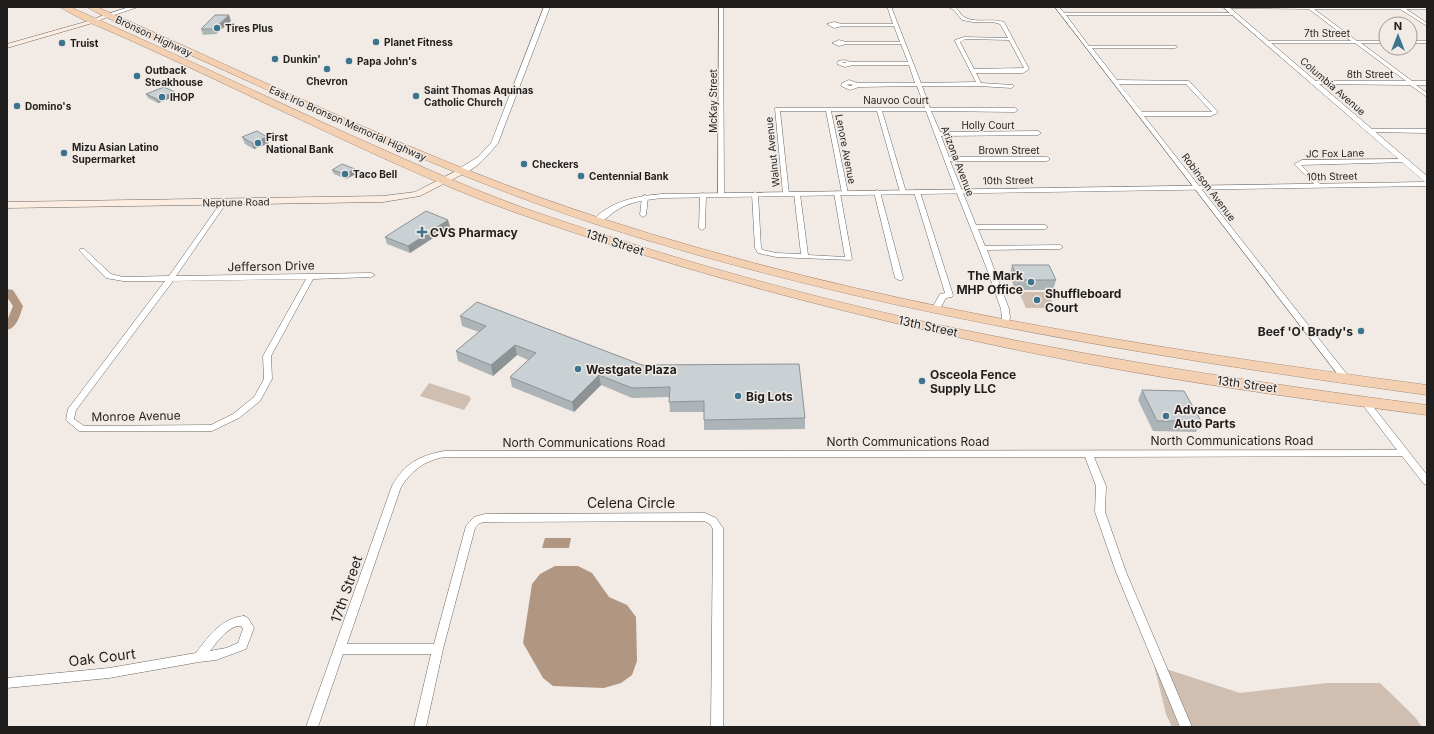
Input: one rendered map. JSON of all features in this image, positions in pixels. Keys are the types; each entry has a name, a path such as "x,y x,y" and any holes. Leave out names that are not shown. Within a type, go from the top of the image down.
{"highway":[{"name":"Bronson Highway","path":"64,7 300,116"},
{"name":"Bronson Highway","path":"91,7 236,72"},
{"path":"161,52 173,51 187,56 207,60"},
{"name":"East Irlo Bronson Memorial Highway","path":"236,72 460,172"},
{"path":"222,80 242,84 258,83"},
{"path":"240,88 260,88 284,98 296,99"},
{"name":"East Irlo Bronson Memorial Highway","path":"300,116 444,181"},
{"name":"13th Street","path":"460,172 596,221 751,267 935,310 1132,348 1427,390"},
{"name":"13th Street","path":"444,181 549,220 666,258 741,280 929,326 1002,342 1132,366 1365,402 1427,410"},
{"path":"929,326 936,324 949,325 968,330 986,331 1004,324"},
{"path":"1002,342 1009,334 1016,333 1115,351 1132,348"},
{"path":"1132,366 1172,366 1326,388 1333,387 1346,379"},
{"path":"1365,402 1370,394 1386,391 1427,396"}],"main road":[{"path":"7,46 108,15"},
{"path":"7,42 92,20"},
{"name":"Neptune Road","path":"7,205 383,199 417,194 460,172"}],"street":[{"path":"108,15 135,7"},
{"path":"460,172 480,158 494,143 547,7"},
{"name":"McKay Street","path":"721,7 721,194"},
{"name":"Arizona Avenue","path":"891,7 890,9 896,25 1005,309 1006,318 1004,324"},
{"path":"950,7 957,9 962,18 966,20 992,20 1002,23 1010,35 1009,39 1026,70 972,71"},
{"name":"Robinson Avenue","path":"1057,7 1346,379"},
{"path":"1226,7 1427,8"},
{"name":"Columbia Avenue","path":"1226,7 1427,180"},
{"path":"1309,7 1427,94"},
{"path":"1400,7 1427,25"},
{"path":"1062,14 1234,14"},
{"path":"842,25 896,25"},
{"path":"979,84 957,41 958,39 1009,39"},
{"name":"7th Street","path":"1267,42 1378,42"},
{"path":"846,44 903,43"},
{"path":"1088,47 1175,47"},
{"path":"851,63 911,64"},
{"path":"1115,82 1187,82 1215,112 1211,114 1140,114"},
{"name":"8th Street","path":"1314,83 1427,83"},
{"path":"857,85 979,84 1012,86"},
{"name":"Nauvoo Court","path":"777,109 1015,110"},
{"name":"Walnut Avenue","path":"777,109 786,194"},
{"name":"Lenore Avenue","path":"805,256 849,259 841,193 828,109"},
{"path":"879,109 903,192"},
{"path":"1370,131 1427,131"},
{"name":"Holly Court","path":"938,134 1038,133"},
{"name":"Brown Street","path":"947,159 1047,159"},
{"name":"JC Fox Lane","path":"1318,186 1297,164 1298,162 1405,161"},
{"name":"10th Street","path":"596,221 617,205 631,199 645,197 721,194 1427,184"},
{"path":"878,192 899,278"},
{"path":"917,192 949,294 943,296 935,310"},
{"path":"755,194 758,248 760,252 776,255 805,256"},
{"name":"Walnut Avenue","path":"796,194 805,256"},
{"path":"702,228 703,195"},
{"path":"643,215 645,197"},
{"name":"Monroe Avenue","path":"224,202 171,278 72,410 70,420 82,429 212,428 236,416 257,399 268,379 267,356 311,277"},
{"path":"974,227 1045,227"},
{"path":"982,248 1060,247"},
{"name":"Jefferson Drive","path":"82,250 109,276 123,279 371,275"},
{"path":"1365,402 1427,482"},
{"path":"1088,453 1101,486 1100,512 1121,572 1186,727"},
{"name":"North Communications Road","path":"414,464 429,457 444,454 1404,453"},
{"name":"17th Street","path":"312,727 397,486 405,472 414,464"},
{"name":"Celena Circle","path":"420,727 438,650 471,526 477,520 485,518 705,516 714,521 718,528 717,727"},
{"path":"340,650 438,650"},
{"name":"Oak Court","path":"7,683 109,673 199,657"}],"shaded area":[{"name":"Shuffleboard Court","path":"1019,292 1048,292 1055,308 1026,308"},
{"path":"429,383 469,396 471,399 464,410 420,396"},
{"path":"545,538 571,538 569,548 542,548"},
{"path":"555,566 578,566 592,573 609,597 627,605 636,617 637,661 632,675 621,683 604,688 553,686 543,678 523,643 532,584 540,574"},
{"path":"1154,665 1240,693 1327,683 1380,683 1415,717 1422,727 1172,727 1166,714"}],"building":[{"path":"215,15 229,15 214,29 201,29"},
{"path":"164,87 175,92 157,99 146,94"},
{"path":"257,131 267,137 252,143 242,137"},
{"path":"342,164 355,169 345,174 332,170"},
{"path":"426,211 448,220 408,246 385,237"},
{"path":"1012,265 1049,265 1056,280 1018,280"},
{"name":"Westgate Plaza","path":"477,302 642,365 799,364 805,418 704,420 704,401 669,402 670,387 632,388 599,375 572,402 510,377 536,353 515,345 491,365 456,351 486,326 460,316"},
{"path":"1142,390 1184,391 1201,421 1157,421"}],"waterway":[{"path":"7,292 9,292 18,306 14,319 7,327"}],"place":[{"name":"Tires Plus","path":"217,28"},
{"name":"Planet Fitness","path":"376,42"},
{"name":"Truist","path":"62,43"},
{"name":"Dunkin'","path":"275,59"},
{"name":"Papa John's","path":"349,61"},
{"name":"Chevron","path":"327,69"},
{"name":"Outback Steakhouse","path":"137,76"},
{"name":"Saint Thomas Aquinas Catholic Church","path":"416,96"},
{"name":"IHOP","path":"162,97"},
{"name":"Domino's","path":"17,106"},
{"name":"First National Bank","path":"258,143"},
{"name":"Mizu Asian Latino Supermarket","path":"64,153"},
{"name":"Checkers","path":"524,164"},
{"name":"Taco Bell","path":"345,174"},
{"name":"Centennial Bank","path":"581,176"},
{"name":"CVS Pharmacy","path":"422,232"},
{"name":"The Mark MHP Office","path":"1031,282"},
{"name":"Shuffleboard Court","path":"1037,300"},
{"name":"Beef 'O' Brady's","path":"1361,331"},
{"name":"Westgate Plaza","path":"578,369"},
{"name":"Osceola Fence Supply LLC","path":"922,381"},
{"name":"Big Lots","path":"738,396"},
{"name":"Advance Auto Parts","path":"1166,416"}]}
